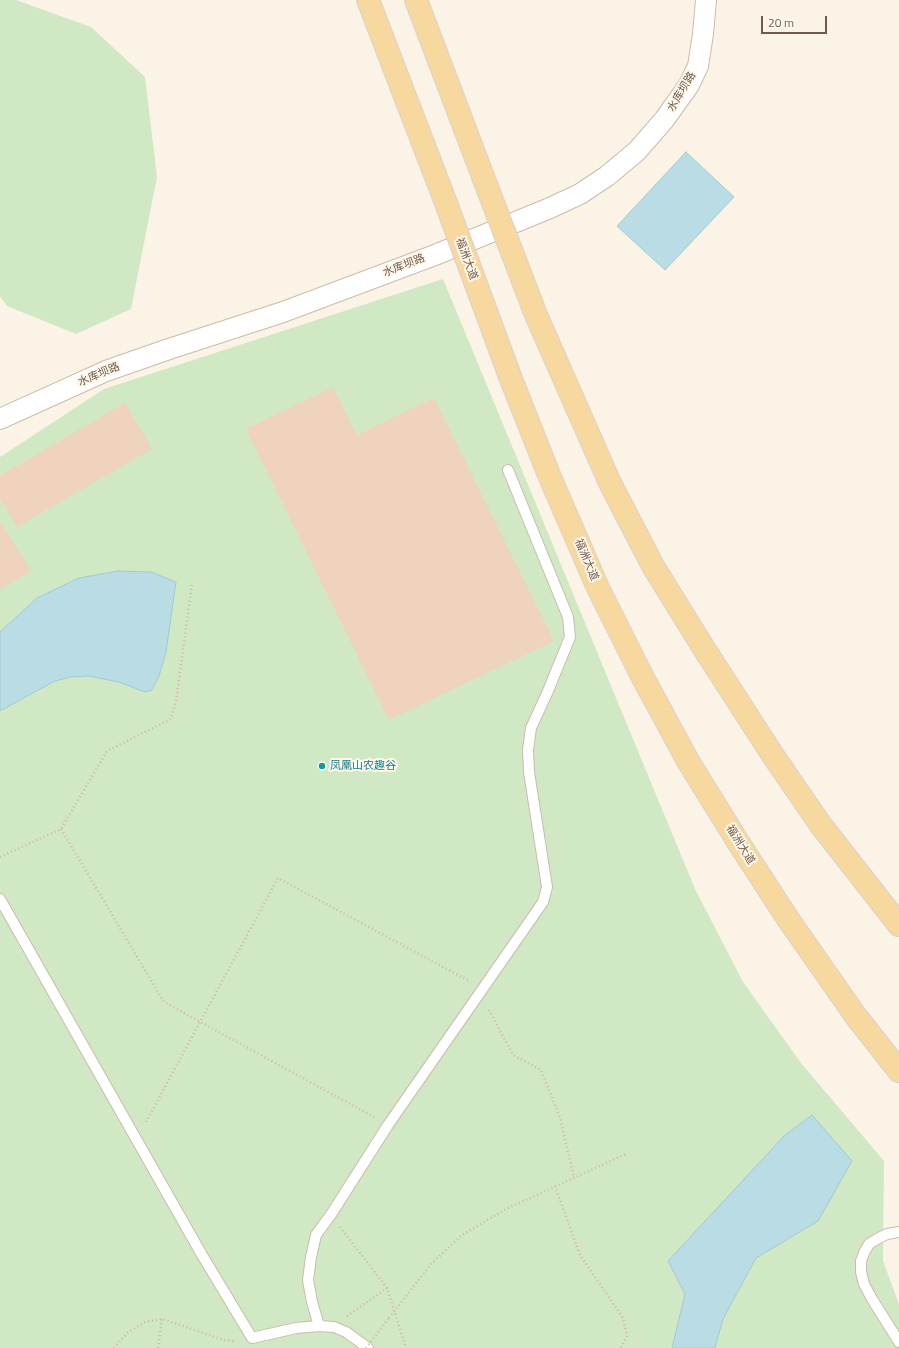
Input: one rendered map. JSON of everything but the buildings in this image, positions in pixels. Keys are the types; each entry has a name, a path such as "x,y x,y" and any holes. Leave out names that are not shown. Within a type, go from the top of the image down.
{"main road":[{"name":"福洲大道","path":"368,0 446,203 511,379 549,475 598,588 642,676 688,761 738,842 788,919 855,1015 899,1071"},
{"path":"416,0 536,315 610,483 653,566 703,648 772,754 820,824 899,925"}],"street":[{"name":"水库坝路","path":"0,419 106,371 169,348 283,312 457,246 550,208 580,194 607,176 636,151 664,120 689,85 698,66 706,0"}],"lane":[{"path":"319,1326 312,1302 308,1280 316,1235 388,1125 543,902 547,887 530,780 528,750 531,728 570,637 568,617 508,470"},
{"path":"0,899 202,1255 252,1338 296,1328 319,1326 334,1327 346,1332 367,1348"},
{"path":"899,1232 887,1234 877,1238 869,1244 861,1261 861,1272 864,1284 899,1342"}],"path":[{"path":"0,857 61,829 107,751 171,719 176,701 192,584"},
{"path":"61,829 164,1002 388,1125"},
{"path":"137,1140 278,878"},
{"path":"367,1348 431,1264 462,1235 506,1209 626,1154"},
{"path":"555,1186 580,1255 623,1318 627,1336 621,1348"},
{"path":"330,1215 387,1288 406,1348"},
{"path":"334,1327 340,1320 387,1288"},
{"path":"158,1348 162,1319"},
{"path":"114,1348 127,1333 145,1322 162,1319 224,1340 236,1342 252,1338"}],"green space":[{"path":"0,0 16,0 91,27 145,77 157,177 131,309 76,334 7,306 0,296"},
{"name":"凤凰山农趣谷","path":"443,279 695,889 743,982 801,1063 884,1161 883,1261 899,1304 899,1348 0,1348 0,457 104,389"}],"water":[{"path":"686,152 734,197 665,270 617,226"},
{"path":"118,571 151,572 176,582 166,652 159,676 152,690 145,692 119,682 89,676 71,677 55,681 0,711 0,632 37,598 79,578"},
{"path":"812,1115 852,1161 818,1221 756,1258 723,1319 715,1348 672,1348 685,1294 668,1261 785,1135"}],"place":[{"name":"凤凰山农趣谷","path":"322,766"}]}
